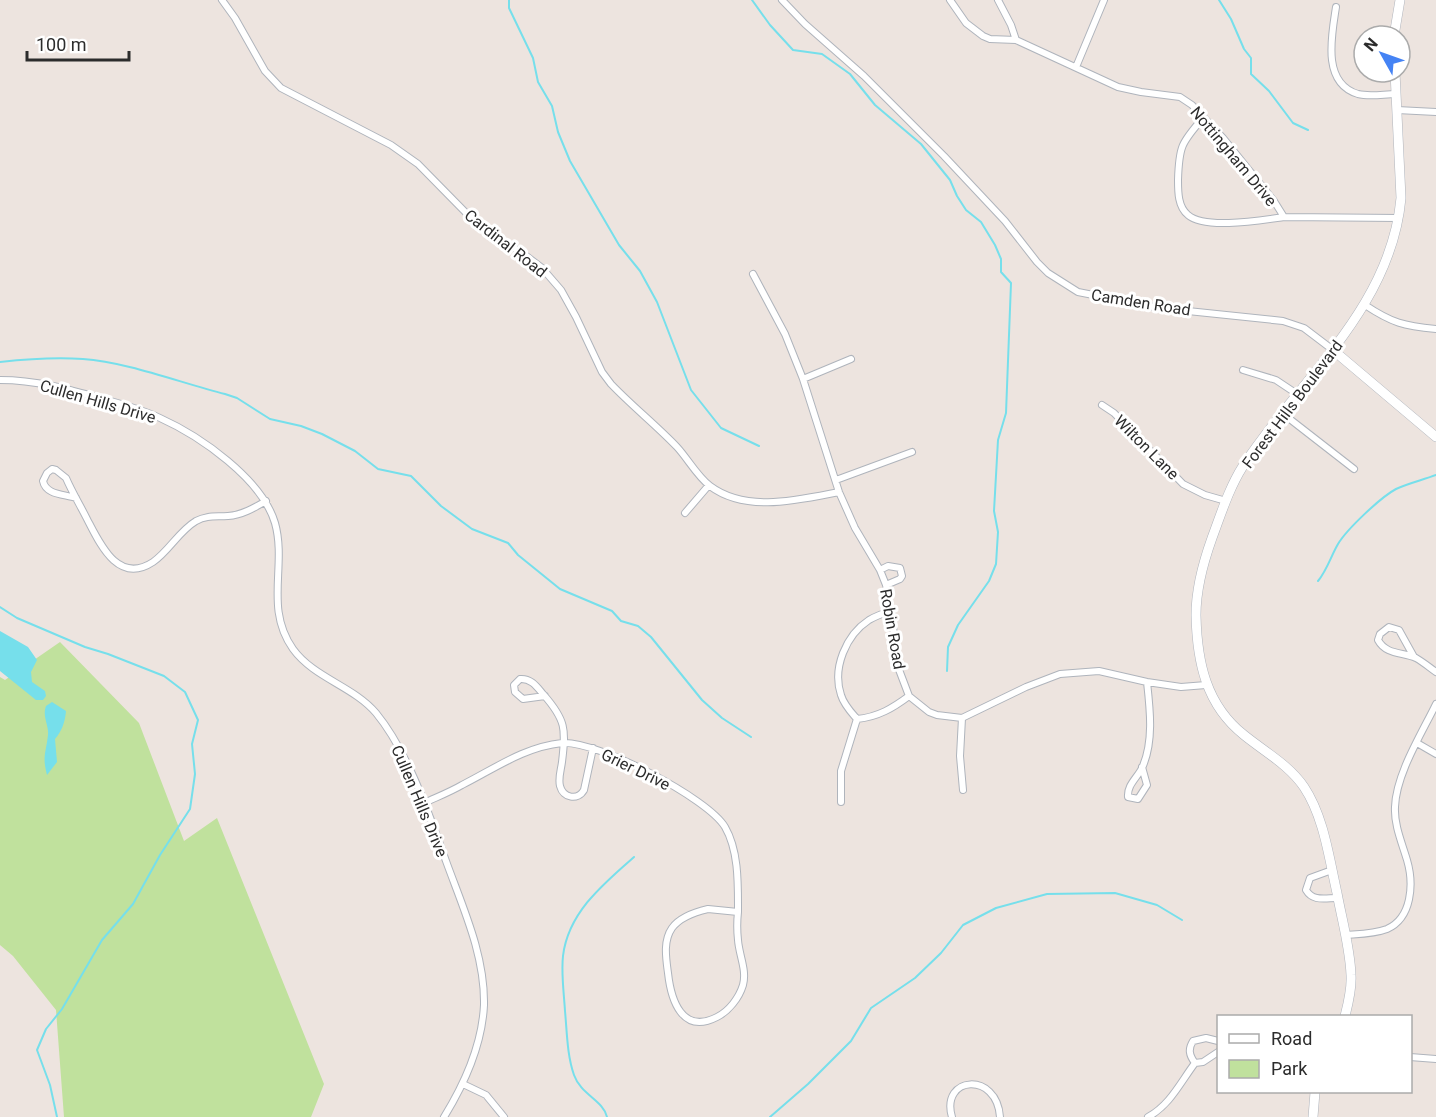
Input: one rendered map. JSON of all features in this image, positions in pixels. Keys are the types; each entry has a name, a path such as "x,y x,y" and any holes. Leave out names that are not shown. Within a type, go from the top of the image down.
{"main road":[{"path":"1396,24 1400,0"},
{"name":"Forest Hills Boulevard","path":"1345,1015 1351,977 1346,935 1323,834 1304,787 1279,761 1230,722 1217,707 1206,685 1196,631 1197,597 1206,556 1226,501 1242,467 1365,305 1379,280 1392,248 1400,218 1401,189 1396,84"},
{"name":"Camden Road","path":"1333,350 1436,437"},
{"path":"1313,1117 1315,1093"}],"street":[{"name":"Cardinal Road","path":"222,0 265,71 280,88 391,145 418,164 475,222 492,236 521,252 542,268 561,290 610,384 680,450 709,485 733,498 749,501 806,499 839,492"},
{"name":"Camden Road","path":"782,0 805,24 864,76 944,156 1005,221 1048,273 1078,292 1159,308 1283,321 1304,328 1333,350"},
{"name":"Nottingham Drive","path":"950,0 966,23 976,32 990,39 1016,40 1119,87 1180,97 1192,105 1230,147 1274,201 1284,217 1400,218"},
{"path":"998,0 1016,40"},
{"path":"1076,68 1104,0"},
{"path":"1336,7 1331,44 1333,67 1341,81 1351,91 1358,94 1396,94"},
{"path":"1397,110 1436,112"},
{"path":"1203,118 1182,144 1179,153 1178,193 1183,211 1195,220 1230,223 1284,217"},
{"name":"Robin Road","path":"753,274 785,334 803,379 839,492 855,528 880,570 886,585 898,667 909,696"},
{"path":"1365,305 1386,320 1436,329"},
{"path":"803,379 851,359"},
{"path":"1243,370 1276,380 1297,394"},
{"name":"Cullen Hills Drive","path":"0,380 22,380 56,386 121,404 160,418 206,446 230,464 254,486 266,501 277,533 278,612 288,642 295,652 319,673 363,700 374,710 393,739 424,802 474,940 482,973 484,1005 480,1034 463,1084 444,1117"},
{"name":"Wilton Lane","path":"1102,405 1114,413 1183,484 1205,495 1226,501"},
{"path":"1282,412 1354,470"},
{"path":"836,480 912,452"},
{"path":"76,498 46,489 43,481 47,473 52,469 66,478 76,498 100,546 122,566 135,569 155,561 189,526 206,516 238,514 266,501"},
{"path":"686,513 709,485"},
{"path":"880,570 895,566 902,571 900,579 886,585"},
{"path":"857,719 847,706 839,686 839,668 843,652 860,627 872,618 891,611"},
{"path":"1414,657 1399,630 1389,627 1380,634 1378,640 1385,648 1397,654 1414,657 1436,672"},
{"path":"857,719 875,716 909,696 929,712 946,717 962,718 1026,687 1060,674 1099,671 1181,687 1206,685"},
{"path":"545,696 523,699 514,693 514,685 525,679 535,685 545,696 564,723 559,782 563,792 570,797 582,795 593,748"},
{"path":"1142,767 1147,785 1138,799 1133,799 1128,797 1128,790 1142,767 1148,745 1150,717 1147,682"},
{"path":"1346,935 1387,929 1395,924 1407,909 1410,872 1399,836 1395,806 1398,789 1436,704"},
{"path":"962,718 960,756 963,790"},
{"path":"841,802 841,771 857,719"},
{"name":"Grier Drive","path":"424,802 462,786 521,754 540,747 564,743 611,754 701,803 717,817 727,830 732,849 737,874 738,912 738,940 744,980 739,995 728,1009 715,1018 697,1022 686,1018 673,999 669,985 666,948 670,932 680,921 695,912 708,909 738,912"},
{"path":"1417,743 1436,753"},
{"path":"1332,870 1315,874 1306,883 1306,890 1312,898 1338,898"},
{"path":"1195,1063 1189,1046 1193,1041 1206,1038 1217,1041"},
{"path":"1148,1117 1168,1102 1195,1063 1203,1062 1217,1053"},
{"path":"1412,1057 1436,1059"},
{"path":"952,1117 949,1103 953,1095 959,1089 973,1083 980,1085 997,1100 1000,1117"},
{"path":"463,1084 486,1095 504,1117"}],"green space":[{"path":"60,642 139,723 184,841 217,818 324,1084 311,1117 64,1117 56,1010 13,956 0,945 0,677 5,680"}],"water":[{"path":"0,631 28,647 37,660 31,672 32,682 45,691 46,696 43,700 36,700 0,671"},
{"path":"52,702 66,711 63,726 55,739 57,762 47,775 45,759 48,731 45,710 46,706"}],"waterway":[{"path":"509,0 509,8 533,58 538,82 552,106 558,132 570,161 619,245 640,271 657,302 691,390 721,428 759,446"},
{"path":"752,0 770,25 793,50 822,54 850,74 875,105 921,144 950,180 966,210 981,222 1001,259 1001,272 1011,283 1006,413 998,440 994,511 998,532 996,564 989,581 958,625 948,647 947,671"},
{"path":"1219,0 1251,58 1251,74 1269,91 1293,123 1308,130"},
{"path":"0,362 62,358 118,364 237,398 270,419 301,426 322,434 355,451 378,469 411,476 441,506 472,529 508,543 518,555 560,589 612,611 621,621 638,626 651,637 702,700 722,718 751,737"},
{"path":"1318,581 1342,538 1373,506 1396,489 1436,475"},
{"path":"0,607 17,618 85,647 164,676 185,692 198,720 192,744 195,774 190,809 160,855 133,904 102,940 62,1009 46,1029 37,1050 50,1085 57,1117"},
{"path":"607,1117 605,1111 582,1088 574,1075 563,991 563,956 566,941 579,913 599,889 634,857"},
{"path":"770,1117 808,1084 851,1041 871,1008 915,978 941,953 963,925 996,908 1047,894 1115,893 1157,905 1182,920"}]}
